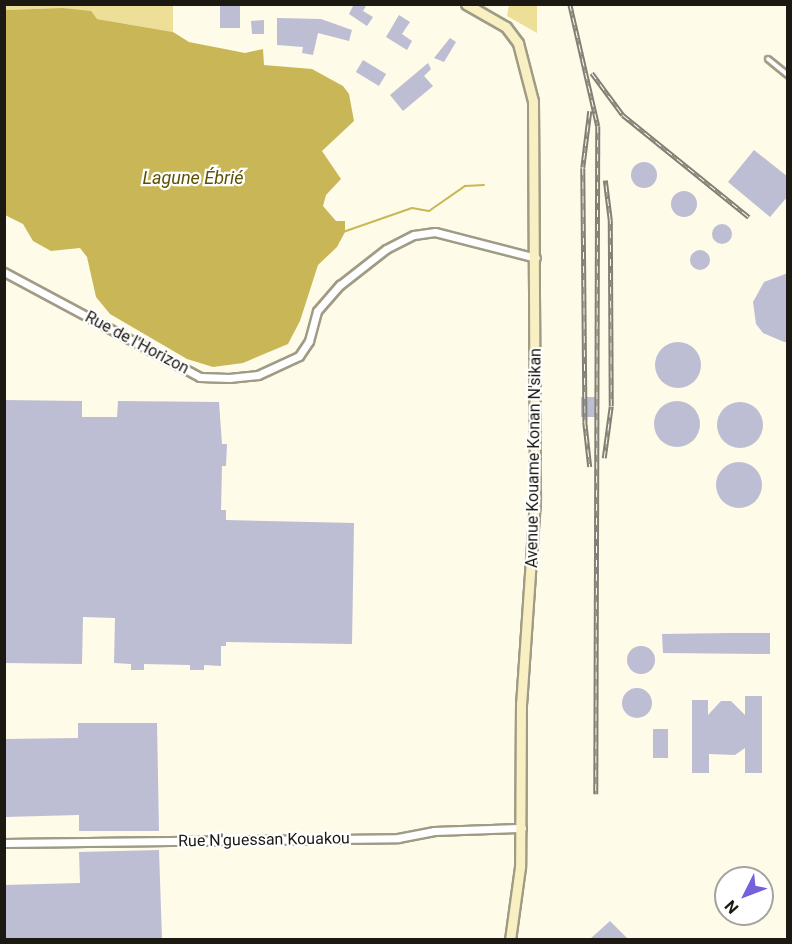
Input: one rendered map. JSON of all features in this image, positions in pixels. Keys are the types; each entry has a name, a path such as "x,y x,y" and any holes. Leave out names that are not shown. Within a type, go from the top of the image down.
{"street":[{"name":"Avenue Kouame Konan N'sikan","path":"466,4 506,27 523,58 533,101 536,258 536,500 521,703 522,828 510,939"},
{"name":"Rue de l'Horizon","path":"4,272 200,377 229,378 258,375 299,356 309,341 317,311 340,285 386,249 414,235 435,232 536,258"},
{"name":"Rue N'guessan Kouakou","path":"4,843 398,838 434,831 522,828"}],"lane":[{"path":"768,59 788,75"}],"shaded area":[{"path":"4,5 173,5 173,32 97,19 62,8 5,10"},
{"path":"509,5 537,5 537,33 507,16"}],"water":[{"name":"Lagune Ébrié","path":"62,8 91,11 97,19 173,32 189,42 245,53 263,49 264,65 312,69 343,86 349,94 354,121 322,151 341,179 326,195 323,206 336,221 345,221 345,232 337,247 318,265 300,321 288,344 243,363 213,367 187,359 110,314 96,297 87,257 80,248 51,251 33,241 23,224 5,215 5,10"}],"building":[{"path":"220,4 240,4 240,28 220,28"},
{"path":"354,4 367,4 363,11 373,17 367,26 349,14"},
{"path":"399,15 410,22 402,34 412,41 407,50 386,37"},
{"path":"277,18 321,19 352,30 349,41 318,33 313,55 302,53 303,47 277,45"},
{"path":"264,20 264,34 252,34 251,21"},
{"path":"450,38 456,42 444,62 434,58"},
{"path":"363,60 386,74 379,86 356,72"},
{"path":"428,63 431,69 424,76 433,86 403,111 390,95"},
{"path":"754,150 788,177 788,196 770,217 728,182"},
{"path":"644,162 653,166 657,175 653,184 644,188 635,184 631,175 635,166"},
{"path":"684,191 693,195 697,204 693,213 684,217 675,213 671,204 675,195"},
{"path":"718,224 726,224 732,230 732,238 726,244 718,244 712,238 712,230"},
{"path":"696,250 704,250 710,256 710,264 704,270 696,270 690,264 690,256"},
{"path":"788,273 788,342 784,342 763,333 756,324 753,302 764,282"},
{"path":"678,342 694,349 701,365 694,381 678,388 662,381 655,365 662,349"},
{"path":"581,397 595,397 595,417 581,417"},
{"path":"4,400 82,401 82,417 117,417 118,401 219,402 222,444 227,444 226,466 222,466 221,510 226,510 226,520 354,523 352,644 226,642 226,646 221,646 221,666 204,665 204,670 190,670 190,665 144,664 144,670 131,670 131,664 114,663 115,618 83,617 82,664 4,663"},
{"path":"677,401 693,408 700,424 693,440 677,447 661,440 654,424 661,408"},
{"path":"740,402 756,409 763,425 756,441 740,448 724,441 717,425 724,409"},
{"path":"739,462 755,469 762,485 755,501 739,508 723,501 716,485 723,469"},
{"path":"770,633 770,654 663,653 662,634"},
{"path":"641,646 651,650 655,660 651,670 641,674 631,670 627,660 631,650"},
{"path":"637,688 648,692 652,703 648,714 637,718 626,714 622,703 626,692"},
{"path":"745,696 762,696 762,773 745,773 745,748 735,755 709,754 709,773 692,773 692,700 708,700 708,715 721,701 731,701 745,715"},
{"path":"78,723 157,723 159,831 79,831 79,815 4,817 4,739 78,738"},
{"path":"653,729 668,729 668,758 653,758"},
{"path":"159,850 162,939 4,939 4,885 80,883 79,852"},
{"path":"610,921 628,939 590,939"}],"waterway":[{"path":"343,232 412,208 429,211 465,186 484,185"}],"railway":[{"path":"570,4 598,126 596,794"},
{"path":"592,73 623,115 749,217"},
{"path":"590,111 583,168 585,422 590,467"},
{"path":"604,458 611,406 610,220 605,180"}]}
